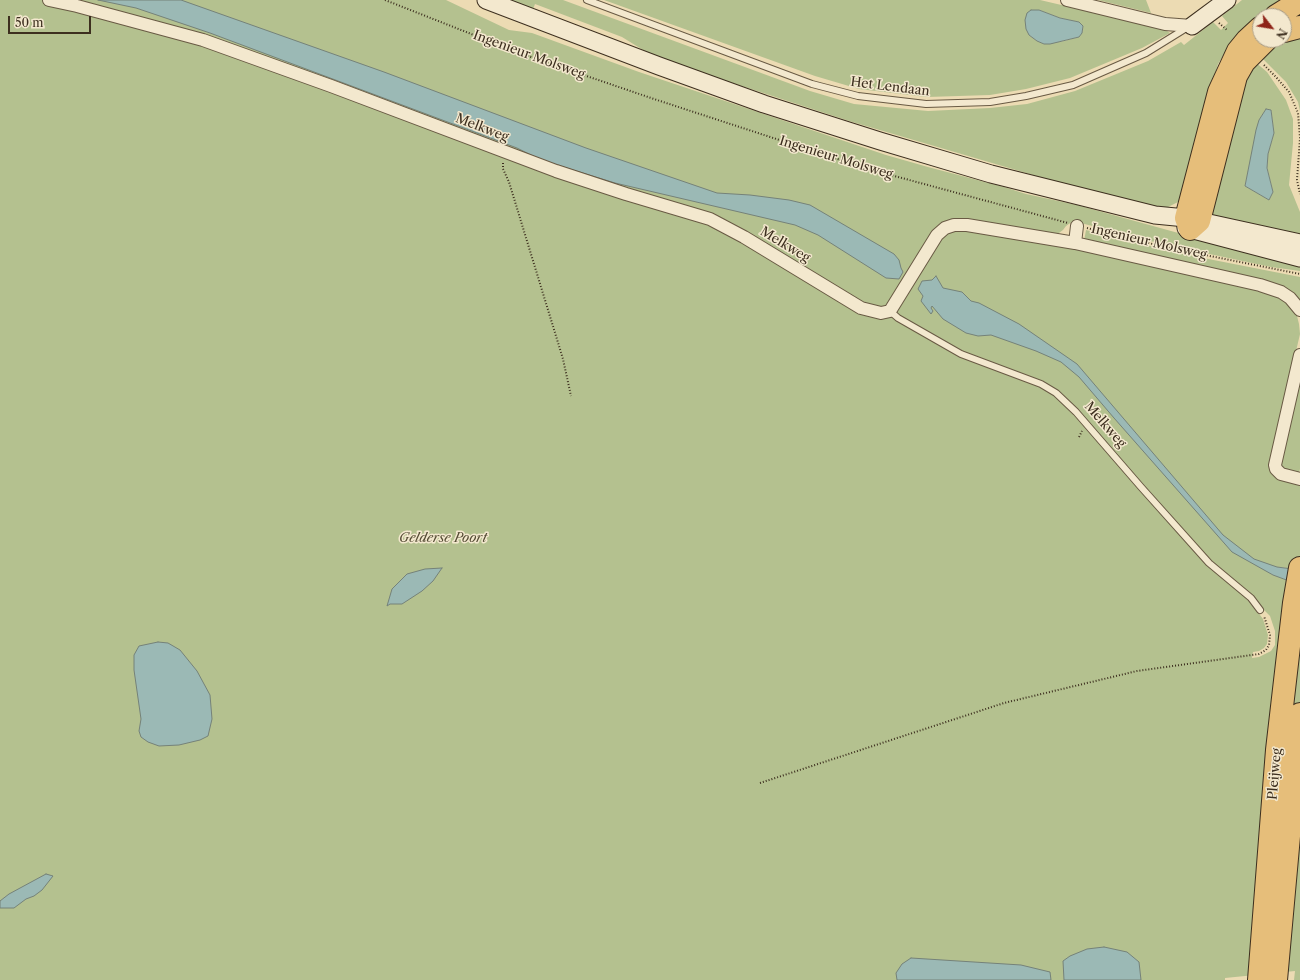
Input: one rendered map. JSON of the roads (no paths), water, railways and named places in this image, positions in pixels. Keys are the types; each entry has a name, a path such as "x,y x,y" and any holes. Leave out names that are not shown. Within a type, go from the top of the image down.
{"highway":[{"path":"1289,8 1300,1"},
{"path":"1192,223 1219,92 1238,51 1252,35"},
{"path":"1192,223 1236,76 1244,62 1258,48"},
{"name":"Pleijweg","path":"1258,980 1277,750 1294,603 1300,568"},
{"name":"Pleijweg","path":"1276,980 1300,714"}],"main road":[{"name":"Ingenieur Molsweg","path":"486,0 764,104 873,139 991,174 1155,215 1300,243"},
{"path":"1192,26 1227,0"},
{"name":"Ingenieur Molsweg","path":"1192,223 1300,258"}],"street":[{"name":"Melkweg","path":"49,0 77,6 203,40 331,86 556,171 710,219 738,234 861,308 882,313 890,311"},
{"path":"1067,0 1165,24 1192,26"},
{"path":"890,311 937,235 945,228 954,225 967,225 1075,243 1271,288 1290,298 1300,310"},
{"path":"1075,243 1077,226"},
{"path":"1300,355 1275,465 1281,474 1300,479"}],"lane":[{"name":"Het Lendaan","path":"587,0 812,84 858,96 926,104 990,102 1026,96 1073,85 1146,54 1192,26"},
{"name":"Melkweg","path":"890,311 898,318 961,354 1041,384 1056,393 1076,412 1209,563 1251,598 1260,610"}],"water":[{"path":"98,0 181,0 384,72 586,148 717,193 750,195 789,200 810,205 894,254 899,260 903,272 899,279 886,278 818,235 795,225 615,183 541,160 517,148 210,33 136,8"},
{"path":"1031,10 1039,10 1060,18 1079,22 1083,26 1082,33 1079,37 1050,44 1044,44 1037,41 1029,35 1026,29 1025,20 1027,13"},
{"path":"1266,109 1271,110 1274,133 1268,154 1267,168 1273,192 1269,200 1245,186 1256,130 1259,120"},
{"path":"936,276 943,288 962,292 971,301 979,303 1019,324 1077,364 1223,535 1254,559 1277,567 1300,570 1300,585 1273,575 1232,552 1079,377 1061,362 1036,351 991,335 978,336 966,333 943,319 932,306 931,308 933,311 931,314 921,301 923,296 918,289 922,281 932,280"},
{"path":"442,568 433,581 422,591 402,604 390,604 387,606 392,589 407,574 425,569"},
{"path":"158,642 168,643 180,650 197,671 210,695 212,719 208,736 200,740 179,745 159,746 148,742 141,737 139,731 141,719 134,670 134,655 139,646"},
{"path":"46,874 53,876 42,890 34,896 26,899 14,908 0,908 0,901 9,894"},
{"path":"1104,947 1127,952 1139,962 1141,980 1064,980 1063,961 1070,956 1087,949"},
{"path":"911,958 1021,965 1050,972 1051,980 897,980 896,973 902,964"}],"park label":[{"name":"Gelderse Poort","path":"443,538"}]}
